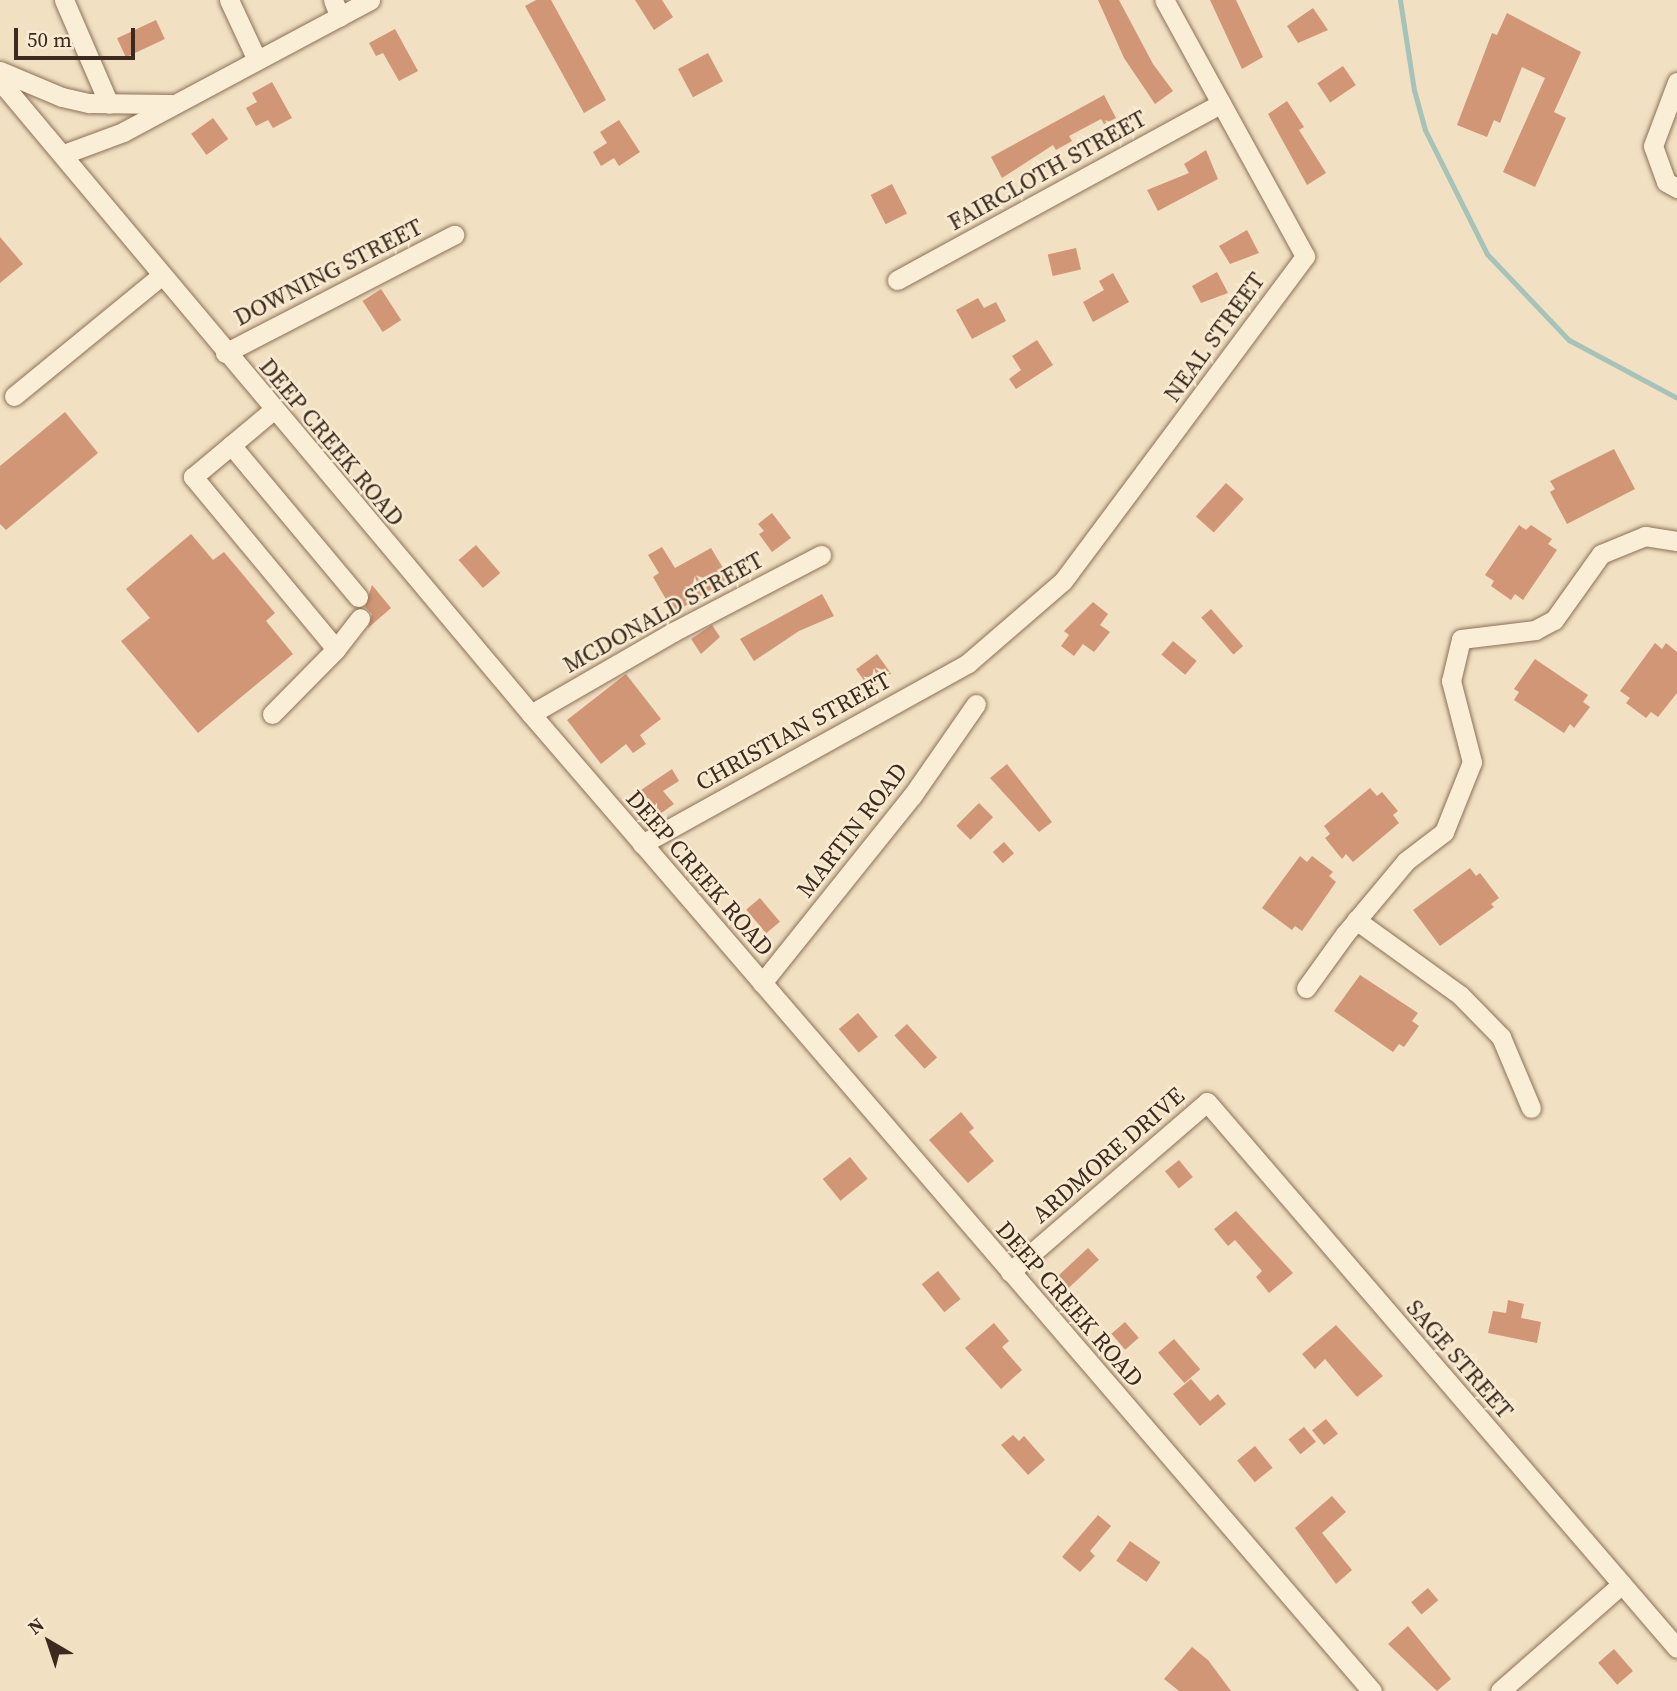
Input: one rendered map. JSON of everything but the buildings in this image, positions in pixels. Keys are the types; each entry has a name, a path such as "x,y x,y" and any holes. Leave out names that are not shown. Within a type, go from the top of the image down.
{"street":[{"path":"64,0 109,104"},
{"path":"229,0 257,60"},
{"path":"64,154 123,132 257,60 337,8 370,0"},
{"name":"NEAL STREET","path":"968,663 1063,581 1305,256 1164,0"},
{"path":"0,71 62,97 109,104 175,104"},
{"name":"DEEP CREEK ROAD","path":"0,81 64,154 225,353 531,714 1372,1691"},
{"path":"1677,82 1671,110 1653,146 1666,182 1677,188"},
{"name":"FAIRCLOTH STREET","path":"897,279 1221,103"},
{"name":"DOWNING STREET","path":"225,353 454,234"},
{"path":"13,396 162,275"},
{"path":"273,410 193,477 336,649"},
{"path":"231,445 358,597"},
{"path":"1306,988 1356,920 1406,862 1444,832 1472,762 1451,681 1461,639 1535,630 1554,620 1601,554 1645,536 1677,541"},
{"name":"MCDONALD STREET","path":"531,714 673,632 821,555"},
{"path":"272,714 336,649 360,618"},
{"name":"CHRISTIAN STREET","path":"642,844 968,663"},
{"name":"MARTIN ROAD","path":"762,983 912,796 976,704"},
{"path":"1356,920 1460,995 1501,1037 1531,1108"},
{"name":"ARDMORE DRIVE","path":"1010,1272 1207,1102"},
{"name":"SAGE STREET","path":"1207,1102 1677,1648"},
{"path":"1500,1691 1622,1584"}],"waterway":[{"path":"1400,0 1414,90 1425,130 1487,254 1569,340 1677,398"}]}
